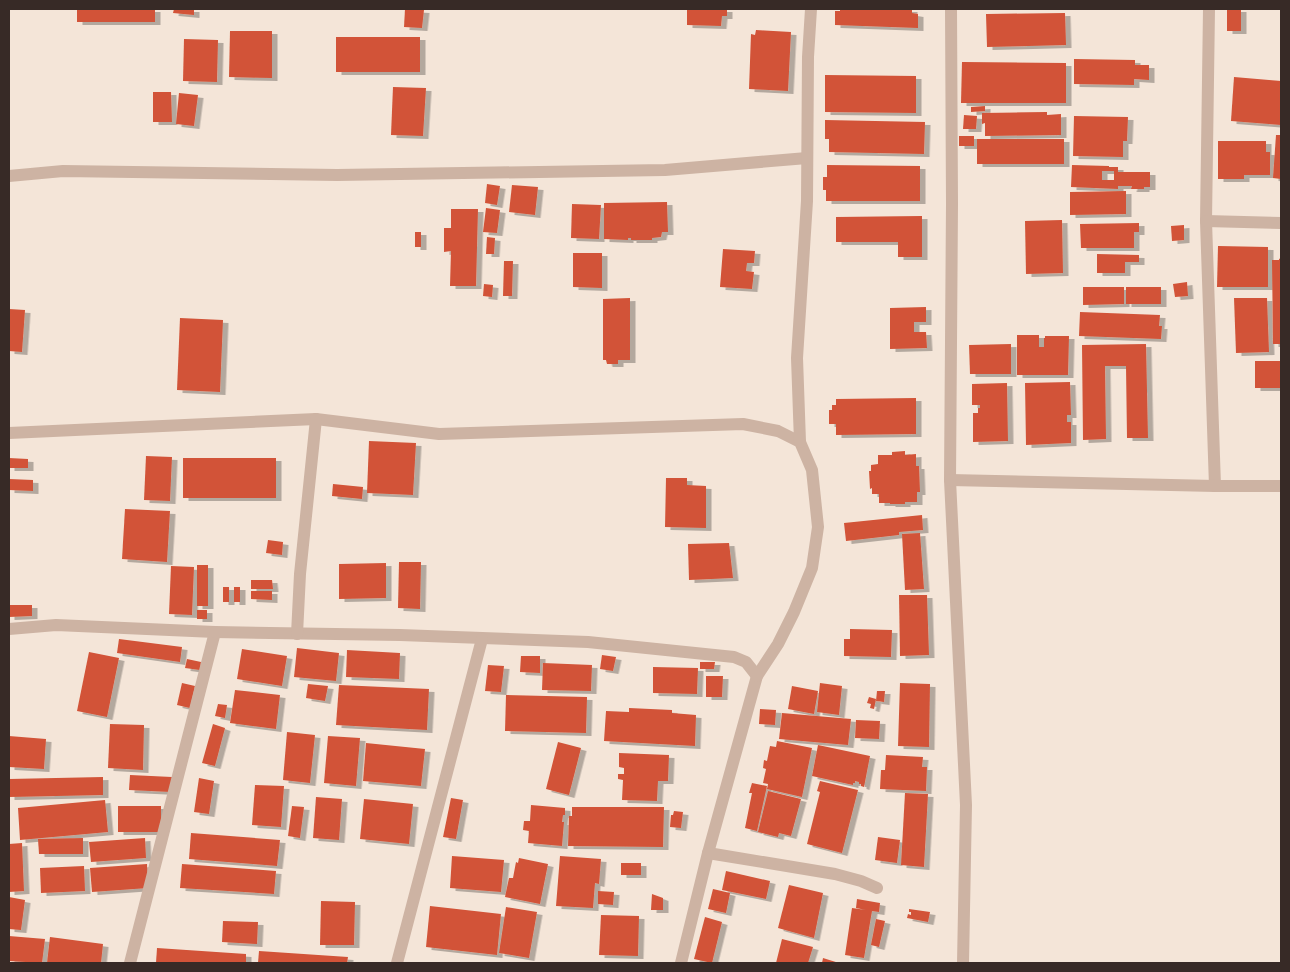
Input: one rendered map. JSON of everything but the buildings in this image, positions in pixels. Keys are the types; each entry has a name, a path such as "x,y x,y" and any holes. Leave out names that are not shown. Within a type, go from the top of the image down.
{"street":[{"path":"681,963 708,852 757,676 778,644 794,612 812,568 818,527 812,470 800,442 797,358 807,201 808,58 811,9"},
{"path":"951,9 950,480 966,805 963,963"},
{"path":"1209,9 1206,222 1215,486"},
{"path":"9,176 63,171 337,175 666,170 807,158"},
{"path":"1206,222 1281,223"},
{"path":"9,432 316,418 439,434 743,424 778,431 800,442"},
{"path":"297,634 300,574 316,418"},
{"path":"950,480 1281,486"},
{"path":"9,629 56,625 214,632 400,635 588,642 734,657 746,662 757,676"},
{"path":"130,963 214,632"},
{"path":"397,963 482,638"},
{"path":"708,852 835,874 861,881 877,888"}]}
